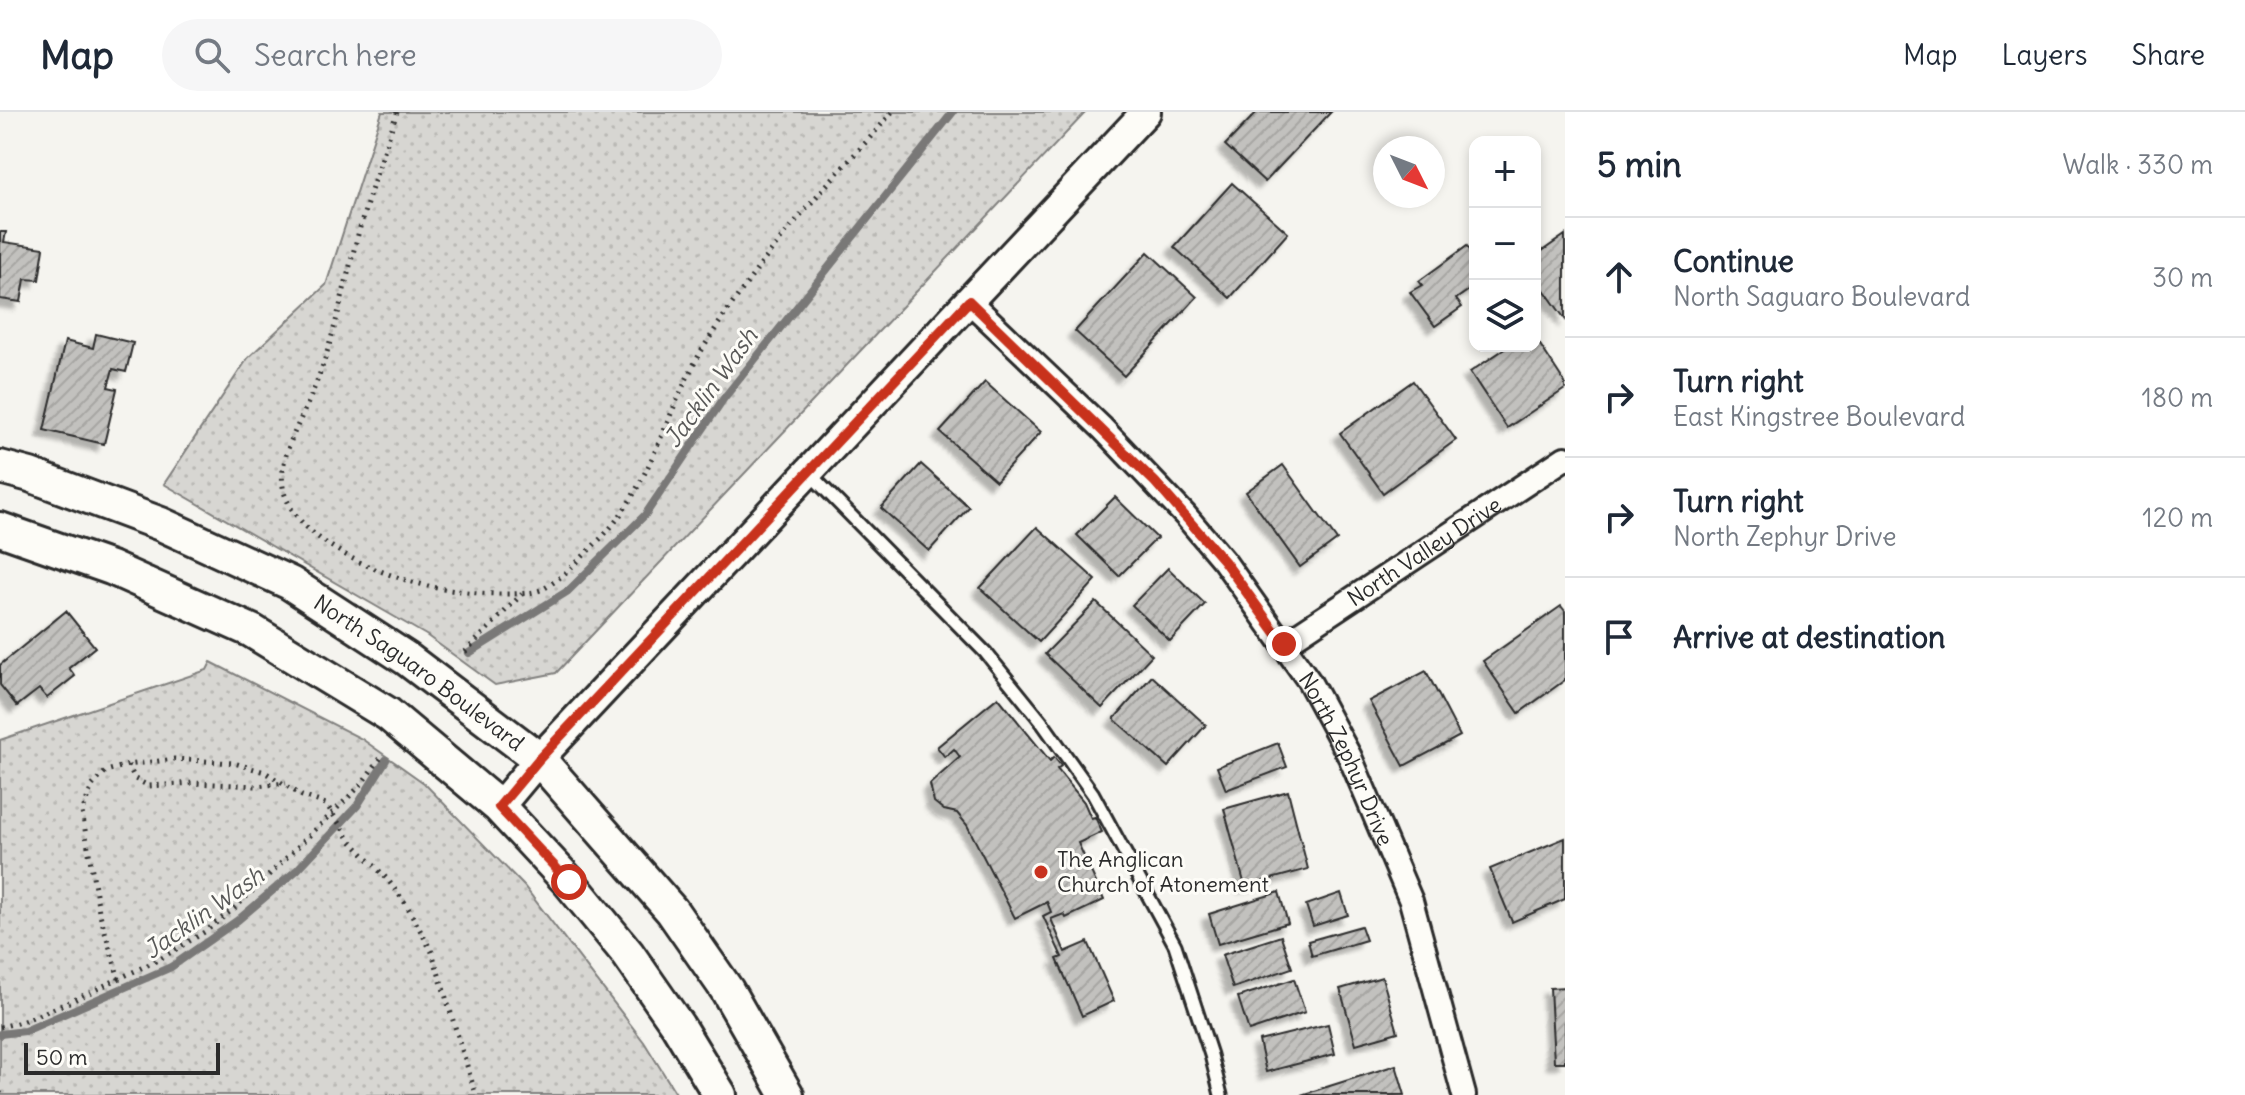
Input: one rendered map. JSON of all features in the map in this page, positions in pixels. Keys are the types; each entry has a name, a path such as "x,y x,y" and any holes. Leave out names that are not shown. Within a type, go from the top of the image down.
{"main road":[{"name":"North Saguaro Boulevard","path":"0,467 161,524 290,583 407,659 539,759 672,911 727,990 787,1095"},
{"path":"0,529 111,568 252,631 388,714 499,807 569,882 628,954 678,1026 720,1095"}],"street":[{"path":"499,807 539,759 1146,112"},
{"name":"North Zephyr Drive","path":"969,301 1155,482 1224,561 1309,681 1350,757 1406,886 1464,1095"},
{"name":"North Valley Drive","path":"1284,644 1565,458"}],"lane":[{"path":"808,472 986,653 1041,721 1093,794 1175,945 1221,1095"}],"path":[{"path":"397,112 363,216 316,385 286,457 281,478 285,494 291,508 314,534 331,546 398,579 445,590 523,593 541,590 560,576 616,521 656,451 684,382 721,321 815,199 892,112"},
{"path":"465,652 523,593"},
{"path":"0,1027 21,1022 119,979 206,931 237,906 359,787 382,756"},
{"path":"119,979 99,911 82,812 92,786 106,771 174,759 221,761 265,772 287,783 302,796 326,804 350,840 388,880 421,926 432,952 476,1095"},
{"path":"128,765 135,779 149,786 287,783"}],"shaded area":[{"path":"382,112 1086,112 556,673 495,685 426,635 164,484 248,358 326,285"},
{"path":"211,662 362,739 424,783 524,886 644,1042 677,1095 0,1095 0,740 207,670"}],"building":[{"path":"1257,112 1331,112 1265,182 1225,145"},
{"path":"1232,183 1288,233 1230,298 1174,247"},
{"path":"0,232 6,232 4,242 44,248 39,280 25,279 21,302 0,299"},
{"path":"1565,235 1565,319 1541,285 1541,252"},
{"path":"1467,246 1469,249 1469,290 1456,299 1462,307 1435,326 1410,292 1422,285 1419,281"},
{"path":"1148,252 1197,297 1124,376 1075,331"},
{"path":"96,334 133,343 126,372 113,369 108,387 117,389 104,444 44,430 65,341 93,348"},
{"path":"1541,346 1565,383 1565,389 1507,428 1470,372 1500,352 1541,352"},
{"path":"1413,381 1456,440 1383,493 1340,433"},
{"path":"985,382 1041,432 996,481 940,432"},
{"path":"921,464 969,507 929,551 881,508"},
{"path":"1283,465 1337,540 1300,567 1246,492"},
{"path":"1115,497 1157,538 1119,576 1077,535"},
{"path":"1037,527 1096,580 1039,642 980,588"},
{"path":"1168,568 1205,604 1170,641 1132,605"},
{"path":"1096,602 1152,655 1102,708 1045,654"},
{"path":"1561,606 1565,611 1565,680 1519,713 1483,661"},
{"path":"66,611 95,647 69,668 75,676 47,698 39,689 17,706 0,685 0,665"},
{"path":"1426,671 1460,736 1404,766 1369,701"},
{"path":"1152,676 1206,725 1168,767 1114,719"},
{"name":"The Anglican Church of Atonement","path":"998,697 1050,761 1054,757 1061,766 1057,769 1084,802 1091,818 1095,817 1102,832 1078,843 1104,900 1066,918 1064,914 1051,919 1065,952 1088,942 1114,1001 1082,1016 1057,959 1062,957 1043,916 1051,912 1047,902 1015,918 967,825 957,813 944,810 934,802 930,784 960,757 954,749 945,757 937,747"},
{"path":"1278,743 1287,767 1226,790 1217,767"},
{"path":"1288,791 1308,869 1245,886 1224,809"},
{"path":"1565,838 1565,899 1512,922 1490,869"},
{"path":"1279,892 1288,923 1218,944 1209,914"},
{"path":"1341,893 1348,915 1313,926 1306,905"},
{"path":"1361,926 1366,940 1312,956 1308,941"},
{"path":"1281,936 1292,968 1233,988 1222,955"},
{"path":"1382,977 1398,1032 1356,1044 1340,989"},
{"path":"1294,979 1305,1012 1249,1031 1238,997"},
{"path":"1565,987 1565,1062 1554,1062 1550,988"},
{"path":"1328,1024 1335,1054 1266,1072 1259,1041"},
{"path":"1396,1065 1405,1095 1301,1095"}],"waterway":[{"name":"Jacklin Wash","path":"469,653 568,591 645,515 724,398 953,112"},
{"name":"Jacklin Wash","path":"0,1034 25,1031 171,967 238,920 297,870 357,806 386,760"}],"place":[{"name":"The Anglican Church of Atonement","path":"1041,872"}],"route":[{"path":"569,882 499,807 539,759 969,301 1155,482 1224,561 1284,644"}]}
